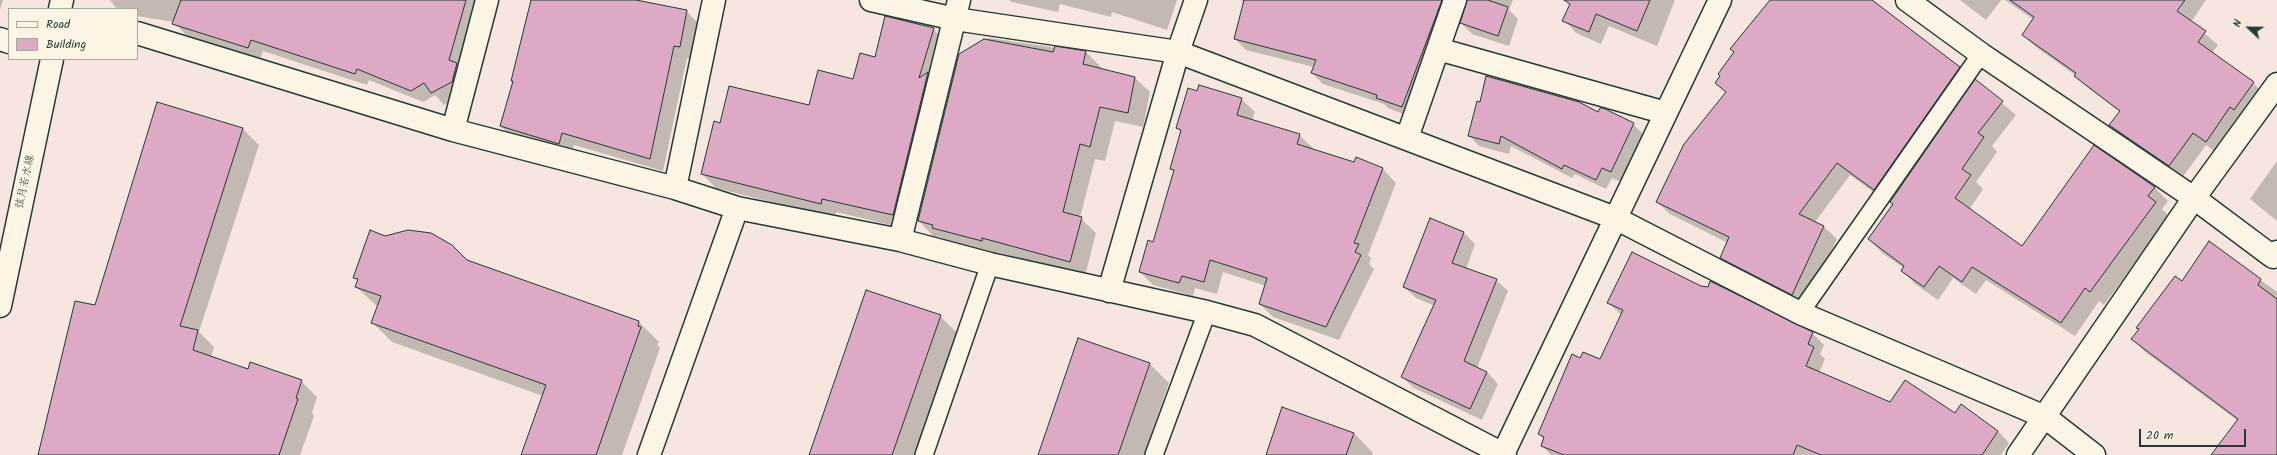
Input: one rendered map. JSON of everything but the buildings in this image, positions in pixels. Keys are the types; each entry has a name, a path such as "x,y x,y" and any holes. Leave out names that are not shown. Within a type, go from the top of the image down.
{"street":[{"path":"453,130 487,0"},
{"path":"675,188 714,0"},
{"path":"871,0 957,9 1178,52 1615,218 1800,313 2045,417 2094,455"},
{"path":"1109,292 1178,52 1196,0"},
{"path":"1407,138 1455,0"},
{"path":"138,33 453,130 675,188 737,208 900,240 990,264 1109,292 1207,312 1255,325 1504,455 1615,218 1720,0"},
{"path":"1907,0 1981,54 2194,198 2273,257 2277,252"},
{"path":"900,240 957,9"},
{"path":"1438,49 1666,113"},
{"name":"弦月若水線","path":"0,306 52,60"},
{"path":"2018,455 2194,198 2277,84"},
{"path":"649,455 737,208"}],"lane":[{"path":"1800,313 1981,54"},
{"path":"924,455 990,264"},
{"path":"1154,455 1207,312"}]}
